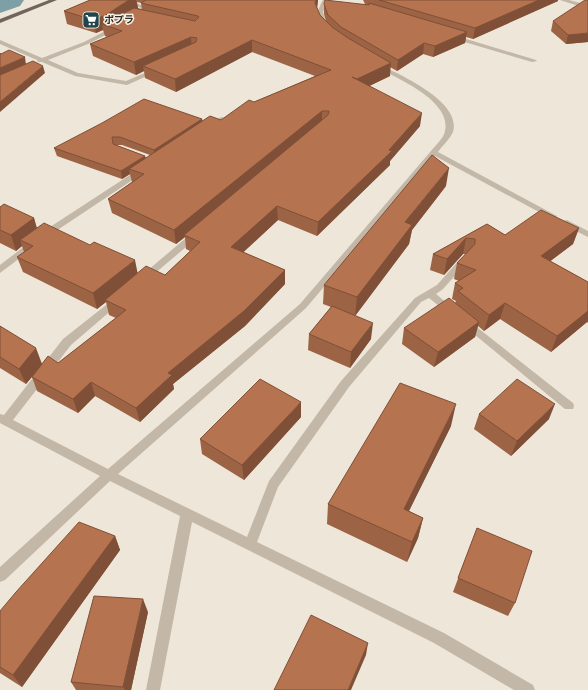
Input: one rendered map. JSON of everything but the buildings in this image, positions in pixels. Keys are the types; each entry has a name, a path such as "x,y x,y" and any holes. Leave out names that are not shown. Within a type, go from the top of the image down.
{"main road":[{"path":"0,21 54,0"}],"street":[{"path":"124,0 148,6 129,20"},
{"path":"326,0 320,9 319,17 331,32"},
{"path":"563,0 588,7"},
{"path":"135,16 142,18"},
{"path":"34,64 86,43 123,23"},
{"path":"444,34 534,61"},
{"path":"0,42 41,61 55,64 77,75 127,83 161,68"},
{"path":"0,576 109,475 303,306 434,153 449,132 447,115 433,99 414,85 368,60"},
{"path":"204,130 223,118"},
{"path":"434,153 588,234"},
{"path":"0,270 50,231 148,167"},
{"path":"135,285 202,229"},
{"path":"250,545 273,485 345,384 418,300 440,287 467,257"},
{"path":"429,293 569,406"},
{"path":"122,296 67,342 3,420 187,514 439,638 528,690"},
{"path":"153,690 187,514"}],"waterway":[{"path":"0,4 10,0"}],"place":[{"name":"ポプラ","path":"91,20"}]}
